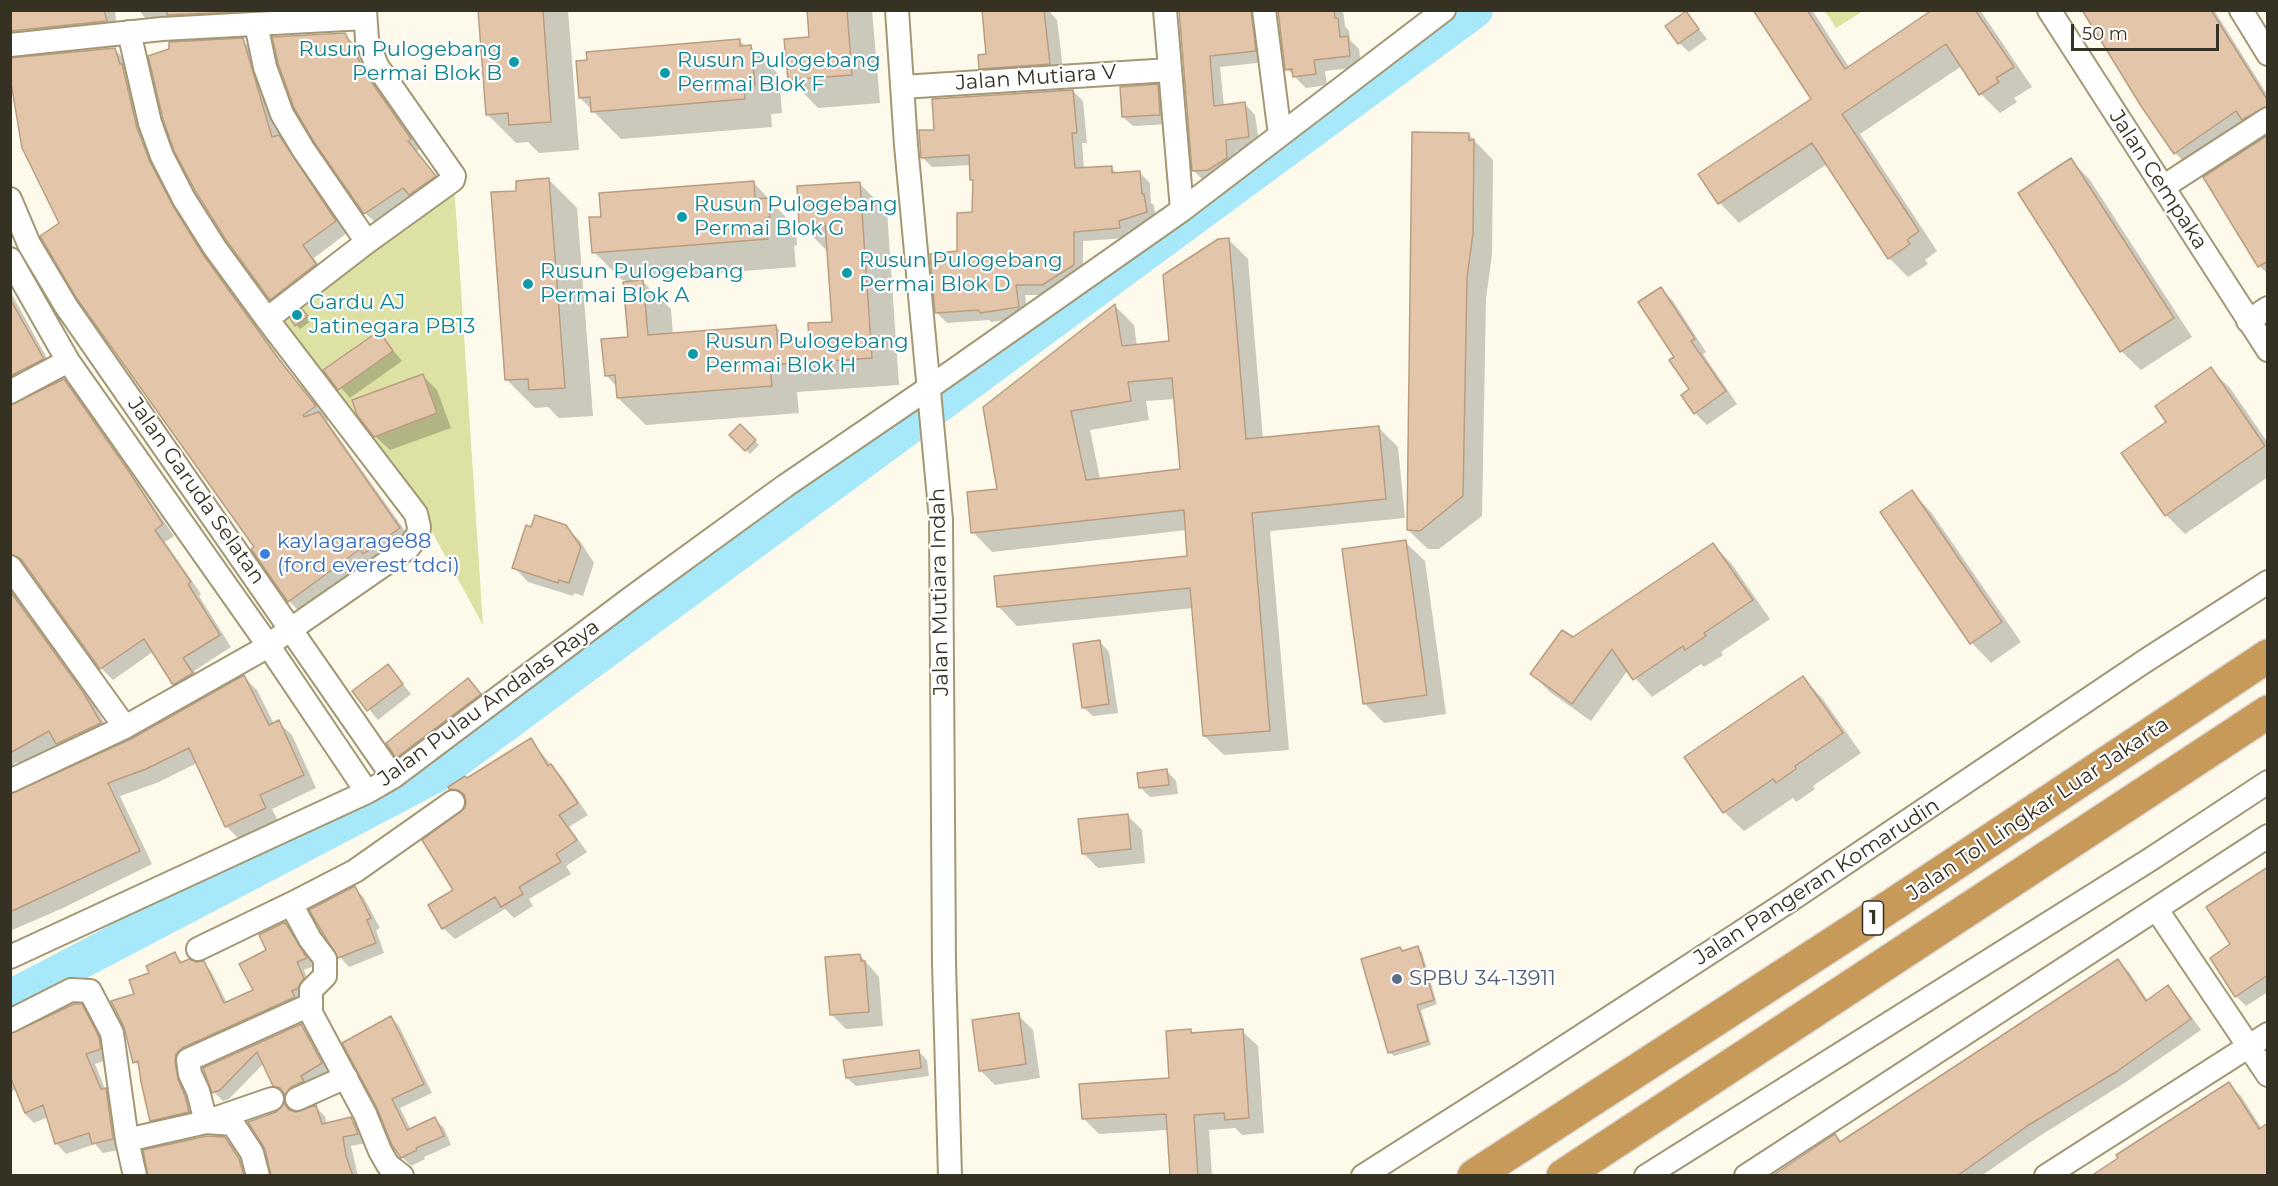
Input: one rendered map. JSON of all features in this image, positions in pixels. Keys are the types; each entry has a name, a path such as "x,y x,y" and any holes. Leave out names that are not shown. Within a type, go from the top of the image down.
{"highway":[{"name":"Jalan Tol Lingkar Luar Jakarta","path":"1474,1176 1897,902 2268,656"},
{"name":"Jalan Tol Lingkar Luar Jakarta","path":"1563,1176 2268,712"}],"street":[{"name":"Jalan Mutiara Indah","path":"897,10 906,145 931,392 942,551 944,951 950,1176"},
{"path":"1165,10 1182,210"},
{"path":"1264,10 1280,135"},
{"name":"Jalan Pulau Andalas Raya","path":"10,957 367,792 393,777 737,521 931,392 1182,210 1444,10"},
{"name":"Jalan Cempaka","path":"2049,10 2268,350"},
{"path":"2241,10 2268,54"},
{"path":"10,45 129,32 365,14 367,40 377,66 454,176 453,180 267,319"},
{"path":"256,24 265,67 282,114 309,158 368,242"},
{"path":"11,780 125,727 268,645 408,548 418,536 419,527 416,514 267,319 203,230 173,180 150,123 129,32"},
{"name":"Jalan Mutiara V","path":"902,87 1170,70"},
{"path":"2163,187 2268,119"},
{"name":"Jalan Garuda Selatan","path":"10,199 29,244 44,271 393,777"},
{"name":"Jalan Garuda Selatan","path":"10,259 68,361 268,645 367,792"},
{"path":"2248,321 2268,308"},
{"path":"10,392 68,361"},
{"path":"10,567 125,727"},
{"name":"Jalan Pangeran Komarudin","path":"1363,1176 1769,914 2132,670 2268,582"},
{"path":"1646,1176 2141,866 2268,782"},
{"path":"198,949 355,871 453,802"},
{"path":"1746,1176 2268,836"},
{"path":"291,904 310,939 325,959 325,976 311,990 311,1013 365,1114 380,1151 388,1165 402,1176"},
{"path":"2157,910 2258,1040 2268,1075"},
{"path":"10,1021 71,990 90,991 112,1033 127,1140 135,1176"},
{"path":"206,1122 198,1090 190,1074 188,1060 310,1005"},
{"path":"2046,1176 2258,1040"},
{"path":"297,1099 346,1077"},
{"path":"127,1140 206,1122 272,1099"},
{"path":"206,1122 233,1124 252,1153 258,1176"}],"green space":[{"path":"1825,11 1863,11 1836,28"},
{"path":"454,183 483,625 431,530 282,322"}],"building":[{"path":"10,10 104,10 107,21 10,31"},
{"path":"167,10 234,10 235,12 167,15"},
{"name":"Rusun Pulogebang Permai Blok B","path":"478,10 543,10 551,122 509,125 508,113 486,115"},
{"path":"807,10 847,10 852,75 788,80 784,39 809,37"},
{"path":"982,10 1044,10 1050,64 979,69 978,55 986,54"},
{"path":"1179,10 1251,10 1256,51 1210,56 1214,106 1245,102 1249,137 1226,140 1227,158 1208,170 1192,171"},
{"path":"1278,10 1334,10 1335,18 1338,18 1340,37 1348,36 1350,56 1314,60 1316,74 1293,77 1292,69 1285,70"},
{"path":"1753,10 1807,10 1845,69 1932,10 1975,10 2014,67 1996,78 1999,82 1979,95 1946,44 1842,114 1919,231 1907,240 1910,244 1888,259 1812,143 1718,204 1698,174 1811,99"},
{"path":"2082,10 2211,10 2268,101 2268,106 2242,120 2236,111 2174,154 2141,106"},
{"path":"1686,11 1699,29 1678,44 1665,26"},
{"path":"345,33 366,74 411,139 408,141 436,176 409,195 403,188 364,214 314,142 294,108 278,63 272,37"},
{"path":"243,38 272,137 279,135 336,221 303,245 316,264 270,300 226,240 174,151 163,119 148,56 169,49 169,42"},
{"name":"Rusun Pulogebang Permai Blok F","path":"740,39 740,46 751,45 755,85 744,86 745,99 591,112 590,97 579,98 576,61 587,60 586,52"},
{"path":"115,48 120,64 122,64 137,128 150,162 173,206 204,256 316,406 303,415 304,417 319,412 400,528 363,554 360,549 288,602 251,549 254,547 75,296 40,236 59,223 22,148 10,77 10,58"},
{"path":"1158,84 1160,115 1122,117 1120,87"},
{"path":"1073,90 1077,133 1072,133 1075,168 1112,166 1112,173 1140,171 1142,194 1144,194 1147,212 1119,221 1120,228 1074,232 1074,265 1042,285 1016,285 1019,307 980,313 979,310 935,313 930,254 957,251 957,213 972,212 973,180 970,180 969,155 921,158 919,130 934,130 932,99"},
{"path":"1412,132 1469,133 1469,141 1474,139 1473,233 1467,278 1463,496 1420,531 1407,530"},
{"path":"2268,135 2268,261 2258,267 2203,177"},
{"path":"2071,158 2174,318 2120,352 2018,193"},
{"name":"Rusun Pulogebang Permai Blok A","path":"549,178 565,388 529,390 528,379 505,380 491,192 516,191 516,181"},
{"name":"Rusun Pulogebang Permai Blok G","path":"754,181 755,199 768,198 770,217 766,218 768,239 592,253 589,217 601,217 599,193"},
{"path":"860,182 872,358 770,365 772,386 617,398 615,375 605,376 601,339 628,337 623,282 643,280 648,335 776,325 778,344 809,341 808,323 832,322 825,223 799,225 797,186"},
{"path":"1229,238 1246,439 1379,426 1386,499 1252,513 1270,731 1203,736 1190,588 997,607 994,576 1187,556 1184,510 971,533 967,492 997,489 983,407 1115,304 1122,346 1169,341 1163,275 1218,239","holes":["1172,378 1180,469 1086,480 1071,411 1131,401 1128,382"]},
{"path":"1661,287 1695,339 1691,341 1726,391 1694,414 1681,395 1689,389 1669,360 1674,357 1638,302"},
{"path":"10,299 44,359 10,376"},
{"name":"Gardu AJ Jatinegara PB13","path":"302,309 308,316 295,326 290,318"},
{"path":"379,331 393,351 338,390 323,370"},
{"path":"2211,367 2265,446 2165,516 2121,453 2166,422 2155,406"},
{"path":"423,374 437,413 374,437 357,415 352,400"},
{"path":"64,379 163,524 155,530 191,582 188,584 220,635 183,658 193,673 173,685 144,639 100,669 21,559 10,554 10,405"},
{"path":"740,424 756,440 745,451 729,435"},
{"path":"1912,490 2002,622 1970,644 1880,512"},
{"path":"535,515 566,525 581,547 569,583 559,580 558,583 512,568 526,525 531,527"},
{"path":"1406,540 1427,695 1363,704 1342,549"},
{"path":"1713,543 1753,600 1704,633 1706,636 1685,650 1683,646 1633,680 1612,649 1572,704 1530,674 1562,630 1573,637"},
{"path":"10,591 83,692 101,723 56,744 49,731 10,753"},
{"path":"1100,640 1109,704 1082,708 1073,644"},
{"path":"388,664 403,684 367,711 352,691"},
{"path":"244,675 269,725 279,720 304,775 260,795 266,808 225,827 189,748 146,769 108,783 140,851 10,912 10,794 131,739"},
{"path":"1803,676 1843,733 1795,766 1796,769 1776,783 1773,779 1723,813 1684,757"},
{"path":"468,678 481,694 396,758 386,743"},
{"path":"531,738 548,766 551,764 578,803 559,815 577,840 556,854 561,862 519,887 523,894 501,907 495,897 442,929 428,905 453,890 422,840 465,808 464,794 448,787 465,776 467,778"},
{"path":"1167,769 1169,785 1139,788 1137,773"},
{"path":"1128,814 1131,849 1082,854 1078,819"},
{"path":"2268,867 2268,975 2235,997 2210,958 2230,944 2206,907"},
{"path":"355,886 371,918 367,920 376,943 338,958 309,910"},
{"path":"285,922 307,958 297,962 304,978 298,988 292,991 295,997 182,1048 176,1054 175,1062 189,1112 150,1121 138,1061 133,1063 124,1027 111,1001 134,994 129,980 149,973 146,966 175,952 180,963 189,959 196,962 204,961 224,1003 253,990 239,964 266,950 259,935"},
{"name":"SPBU 34-13911","path":"1418,946 1434,1000 1417,1005 1428,1041 1388,1053 1361,959 1400,947 1402,951"},
{"path":"860,954 861,961 865,961 869,1012 830,1015 825,957"},
{"path":"2118,959 2146,1001 2168,985 2191,1019 2116,1072 2027,1126 1957,1176 1772,1176 1835,1134 1840,1142"},
{"path":"74,1004 82,1004 99,1037 101,1049 86,1054 101,1089 106,1088 113,1139 92,1144 89,1133 55,1144 43,1105 25,1113 10,1076 10,1034"},
{"path":"1019,1013 1026,1064 979,1071 972,1020"},
{"path":"391,1016 424,1084 392,1099 407,1130 435,1117 444,1136 416,1148 417,1150 401,1158 392,1145 377,1108 342,1043"},
{"path":"301,1024 322,1063 301,1076 304,1081 291,1087 285,1095 280,1088 273,1086 257,1052 220,1090 212,1093 203,1068"},
{"path":"1191,1029 1191,1033 1243,1029 1249,1118 1225,1120 1224,1113 1194,1115 1198,1176 1170,1176 1166,1114 1082,1119 1079,1084 1169,1078 1166,1031"},
{"path":"919,1050 921,1068 846,1078 843,1060"},
{"path":"2229,1082 2259,1129 2268,1123 2268,1176 2091,1176 2118,1158 2116,1155"},
{"path":"284,1103 289,1110 296,1112 316,1105 322,1124 351,1117 358,1134 343,1137 346,1156 353,1176 271,1176 265,1149 248,1122 276,1112"},
{"path":"207,1136 225,1137 239,1159 244,1176 148,1176 143,1150"}],"waterway":[{"path":"10,998 437,774 1475,10"}],"place":[{"name":"Rusun Pulogebang Permai Blok B","path":"514,62"},
{"name":"Rusun Pulogebang Permai Blok F","path":"665,73"},
{"name":"Rusun Pulogebang Permai Blok G","path":"682,217"},
{"name":"Rusun Pulogebang Permai Blok D","path":"847,273"},
{"name":"Rusun Pulogebang Permai Blok A","path":"528,284"},
{"name":"Gardu AJ Jatinegara PB13","path":"297,315"},
{"name":"Rusun Pulogebang Permai Blok H","path":"693,354"},
{"name":"kaylagarage88 (ford everest tdci)","path":"265,554"},
{"name":"SPBU 34-13911","path":"1397,979"}]}
